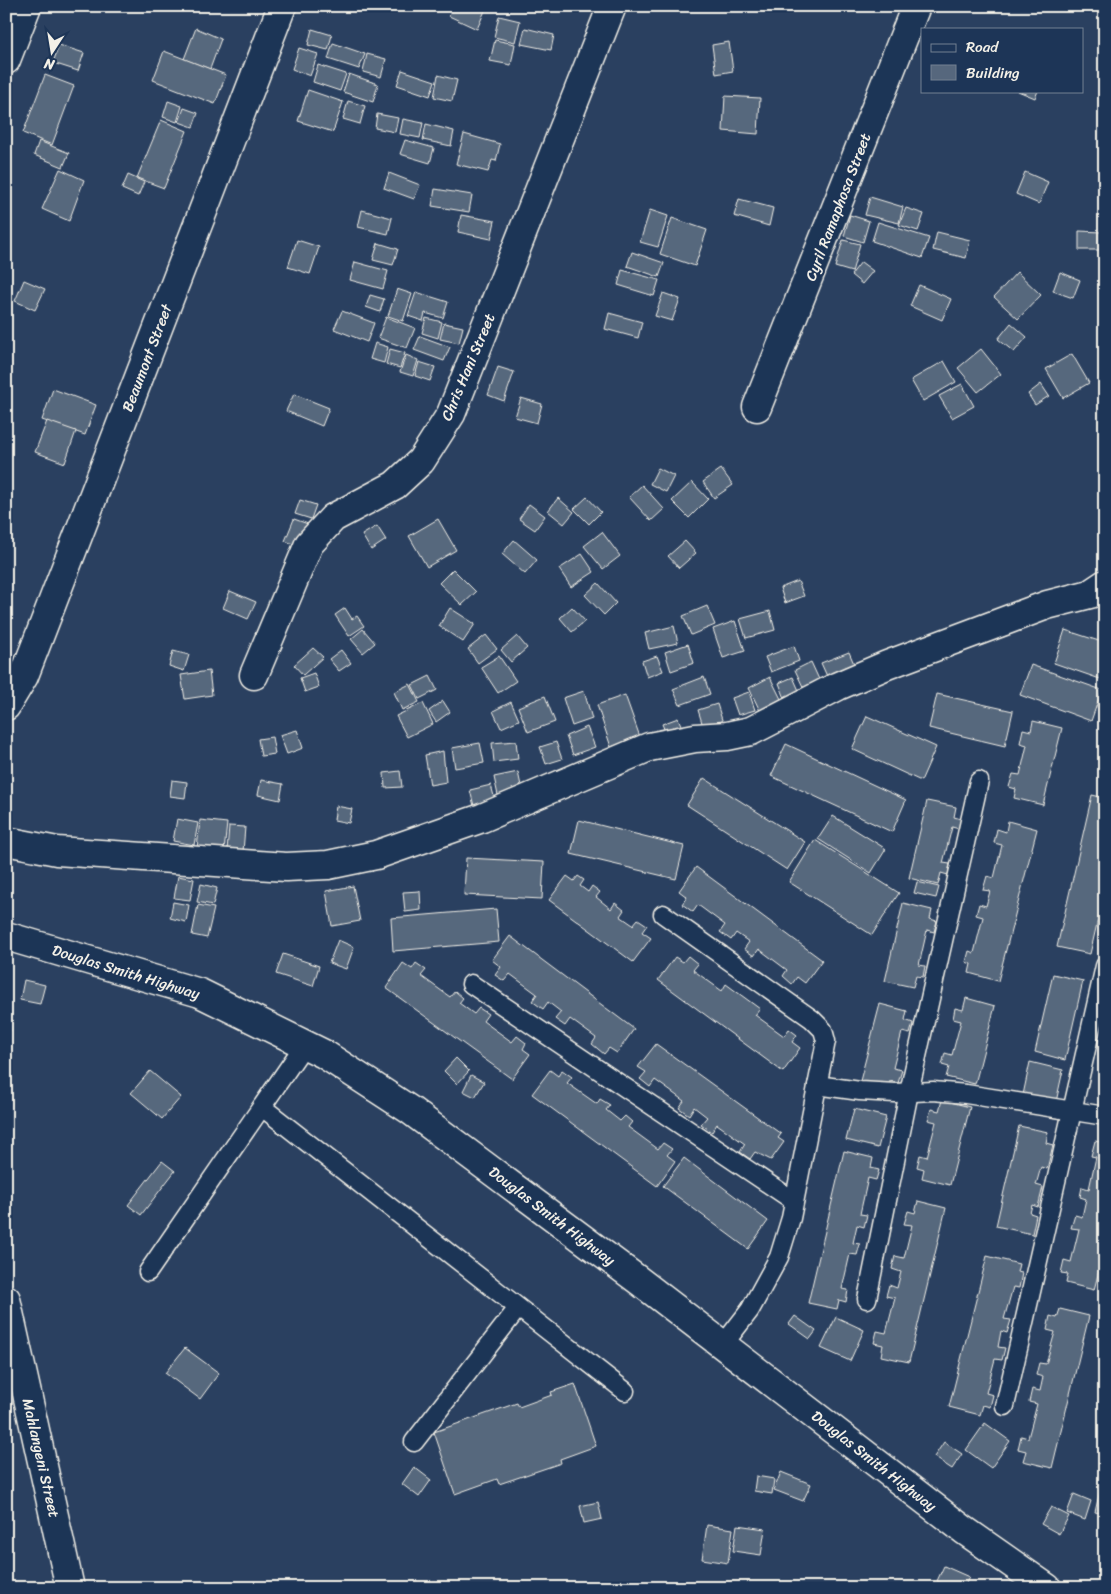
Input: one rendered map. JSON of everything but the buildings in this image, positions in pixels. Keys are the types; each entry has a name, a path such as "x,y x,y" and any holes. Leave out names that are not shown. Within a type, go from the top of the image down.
{"street":[{"path":"6,60 27,6"},
{"name":"Beaumont Street","path":"6,706 28,667 282,6"},
{"name":"Chris Hani Street","path":"254,675 309,544 334,518 395,485 421,461 451,414 612,6"},
{"name":"Cyril Ramaphosa Street","path":"757,407 916,6"},
{"path":"6,841 57,851 286,867 328,865 376,856 482,818 649,747 751,731 838,686 887,665 1047,605 1090,594 1105,584"},
{"name":"Douglas Smith Highway","path":"6,936 200,992 305,1044 410,1110 723,1345 964,1530 1047,1588"},
{"name":"Mahlangeni Street","path":"6,1299 70,1588"}],"lane":[{"path":"867,1299 910,1092 979,781"},
{"path":"663,914 812,1019 823,1030 826,1041 794,1201 779,1257 750,1310 723,1345"},
{"path":"1005,1406 1070,1112 1105,966"},
{"path":"471,984 794,1201"},
{"path":"148,1272 305,1044"},
{"path":"817,1085 860,1091 933,1091 966,1094 1070,1112 1105,1116"},
{"path":"262,1107 625,1391"},
{"path":"414,1442 518,1308"}]}
